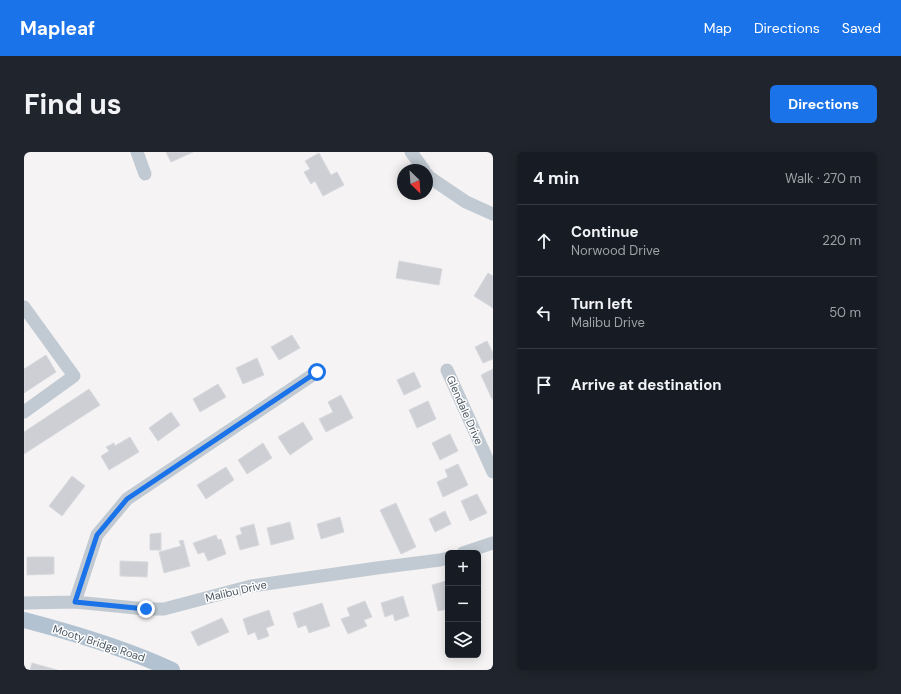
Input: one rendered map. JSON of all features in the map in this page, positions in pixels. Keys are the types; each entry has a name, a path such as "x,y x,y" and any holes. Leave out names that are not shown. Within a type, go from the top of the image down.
{"main road":[{"name":"Mooty Bridge Road","path":"24,620 109,645 136,655 163,668"}],"street":[{"path":"137,152 145,174"},
{"path":"411,152 420,164"},
{"path":"433,180 466,202 493,214"},
{"path":"24,307 74,376 24,412"},
{"name":"Glendale Drive","path":"447,370 493,472"},
{"path":"75,602 97,535 127,499 317,372"},
{"path":"472,550 493,544"},
{"name":"Malibu Drive","path":"24,603 75,602 146,609 164,609 251,586 445,559"}],"building":[{"path":"166,152 193,152 171,162"},
{"path":"319,153 331,175 337,172 344,185 323,196 315,181 311,184 304,172 310,169 305,161"},
{"path":"399,261 442,269 439,285 396,278"},
{"path":"488,273 493,276 493,308 474,296"},
{"path":"292,335 300,348 279,360 271,347"},
{"path":"487,341 493,353 493,359 483,363 475,347"},
{"path":"46,355 56,372 24,393 24,369"},
{"path":"257,358 264,375 243,384 236,368"},
{"path":"493,369 493,399 492,399 481,375"},
{"path":"414,372 421,387 404,395 397,380"},
{"path":"218,384 226,397 200,412 193,399"},
{"path":"89,389 100,405 24,454 24,432"},
{"path":"341,395 353,418 326,432 319,419 333,412 328,402"},
{"path":"428,401 436,419 417,428 409,410"},
{"path":"171,412 180,425 158,441 149,428"},
{"path":"303,422 313,439 290,455 278,437"},
{"path":"450,434 458,451 440,460 432,443"},
{"path":"130,437 139,452 109,470 101,456 109,451 106,447 114,443 115,446"},
{"path":"263,443 272,458 247,474 238,460"},
{"path":"458,464 468,485 443,497 437,482 448,477 445,470"},
{"path":"226,467 234,480 206,499 197,485"},
{"path":"72,476 85,486 62,516 49,506"},
{"path":"477,494 487,513 470,521 461,501"},
{"path":"396,503 416,547 401,554 380,510"},
{"path":"445,511 451,524 435,532 429,519"},
{"path":"340,517 344,532 321,539 317,524"},
{"path":"290,522 294,539 271,545 267,528"},
{"path":"254,524 259,545 240,550 236,536 242,534 240,528"},
{"path":"161,533 161,550 150,550 150,534"},
{"path":"216,535 218,540 221,539 226,554 208,561 204,552 198,554 193,543"},
{"path":"183,540 190,566 164,573 159,552 181,546 179,541"},
{"path":"27,557 54,557 54,574 27,575"},
{"path":"120,561 148,562 147,577 120,576"},
{"path":"445,581 445,610 438,611 432,585"},
{"path":"403,596 409,616 395,621 393,614 385,617 381,603"},
{"path":"365,601 372,617 364,620 367,626 348,634 341,619 350,616 347,608"},
{"path":"322,603 330,626 309,633 306,625 298,628 293,613"},
{"path":"269,610 274,625 266,628 269,636 258,640 255,632 248,635 243,619"},
{"path":"222,618 229,632 198,646 191,632"},
{"path":"32,663 57,670 30,670"}],"route":[{"path":"146,609 75,602 97,535 127,499 317,372"}]}
